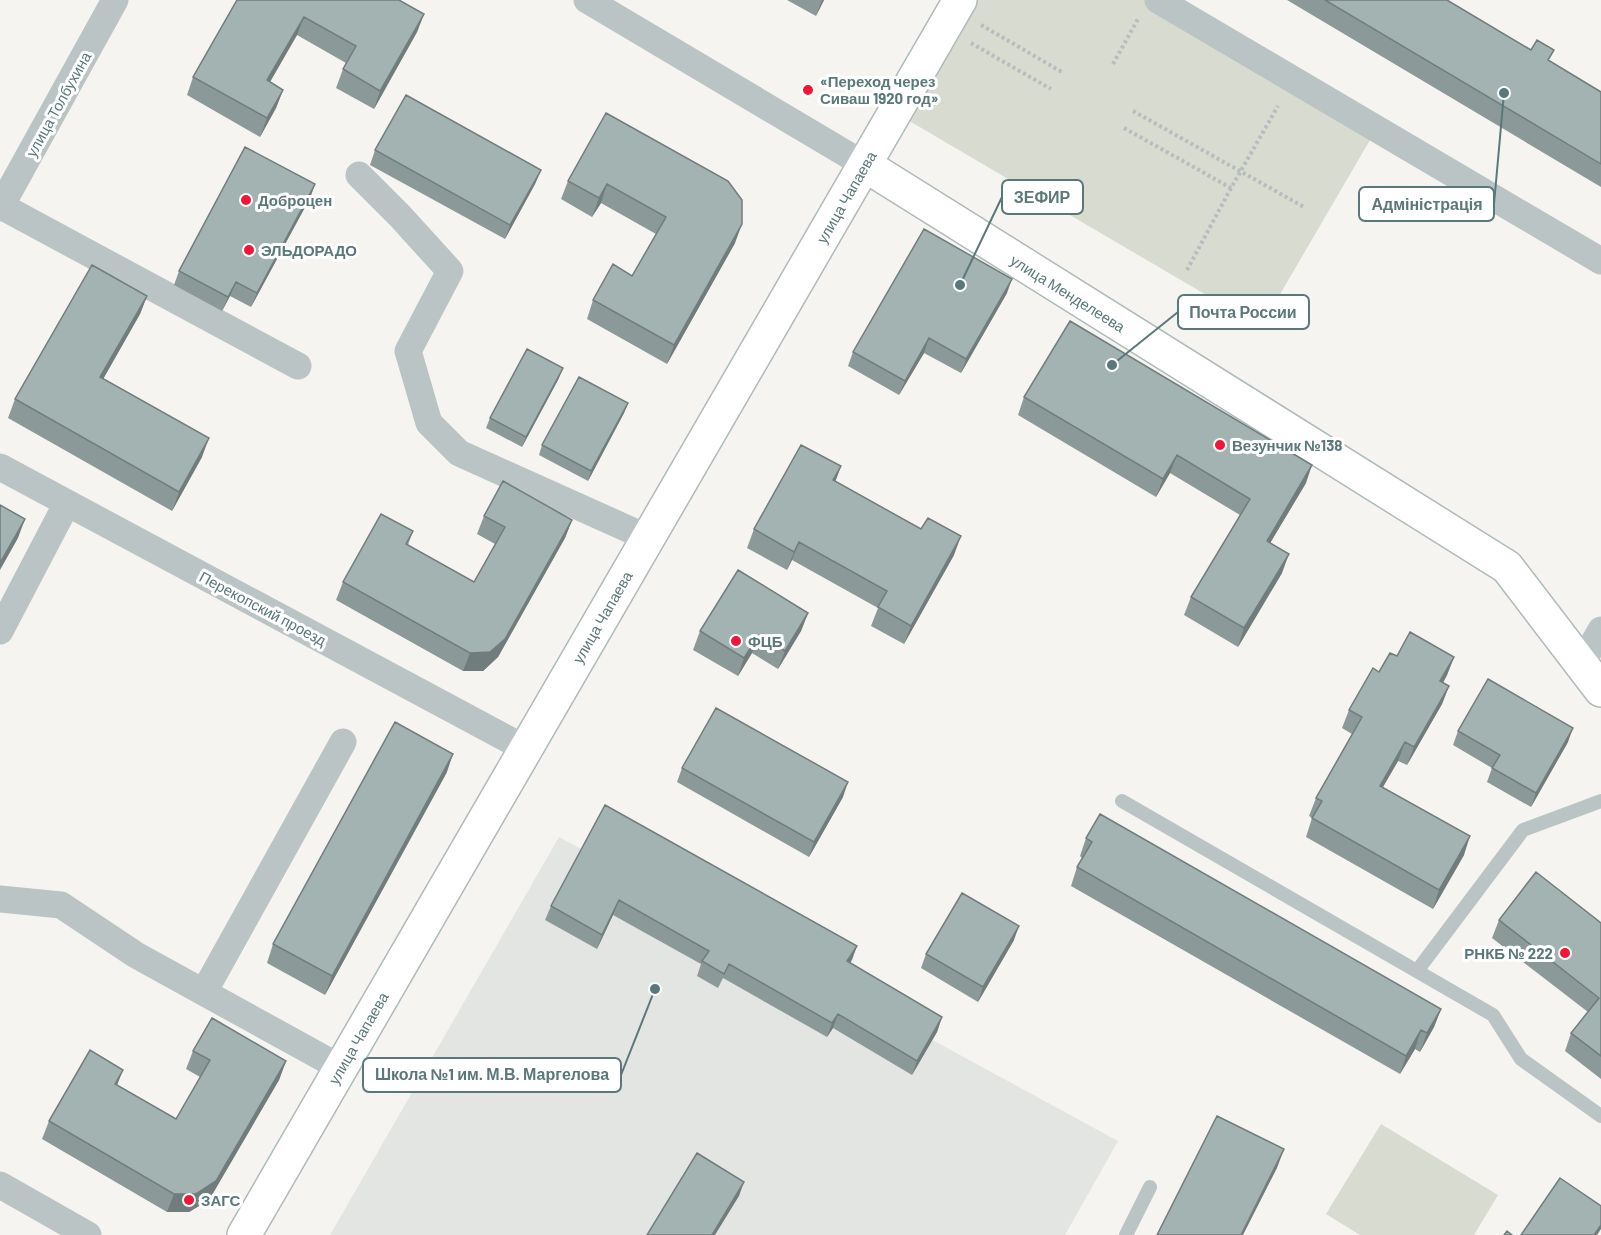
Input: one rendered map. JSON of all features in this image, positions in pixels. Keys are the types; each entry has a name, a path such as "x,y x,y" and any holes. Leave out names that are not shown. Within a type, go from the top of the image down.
{"main road":[{"name":"улица Чапаева","path":"244,1235 953,13"},
{"name":"улица Менделеева","path":"865,165 1507,567 1601,690"}],"street":[{"name":"улица Толбухина","path":"0,207 115,0"},
{"name":"улица Менделеева","path":"586,0 865,165"},
{"path":"1148,9 1293,79 1601,261"},
{"path":"359,174 450,271 408,351 429,423 459,453 648,538"},
{"path":"0,207 298,366"},
{"name":"Перекопский проезд","path":"0,467 526,750"},
{"path":"0,631 67,503"},
{"path":"1582,663 1601,630"},
{"path":"204,992 343,742"},
{"path":"0,898 61,905 136,956 341,1068"},
{"path":"0,1185 88,1235"}],"lane":[{"path":"1122,801 1493,1015 1521,1059 1601,1116"},
{"path":"1418,971 1523,830 1601,801"},
{"path":"1126,1235 1150,1187"}],"path":[{"path":"1113,64 1148,9"},
{"path":"953,13 972,20 1062,72"},
{"path":"953,13 962,38 1051,89"},
{"path":"1187,270 1293,79"},
{"path":"1133,111 1304,207"},
{"path":"1124,128 1231,188"}],"shaded area":[{"path":"960,0 1158,0 1377,128 1261,327 894,112"},
{"path":"559,837 1118,1141 1065,1235 330,1235"},
{"path":"1381,1124 1498,1195 1474,1235 1360,1235 1326,1214"}],"building":[{"path":"237,0 399,0 424,14 380,91 343,69 356,46 304,17 267,80 283,90 267,118 193,77"},
{"path":"1325,0 1447,0 1531,50 1537,40 1554,50 1548,60 1601,92 1601,164"},
{"path":"406,95 541,170 510,225 375,150"},
{"path":"606,113 728,181 742,200 742,224 674,345 593,300 613,264 632,276 666,217 607,184 599,198 568,181"},
{"path":"245,147 315,184 257,293 236,282 228,297 179,271"},
{"path":"924,229 1012,279 966,359 929,338 905,381 853,352"},
{"path":"92,265 147,296 100,377 209,438 179,492 15,399"},
{"path":"1070,321 1312,465 1267,541 1289,554 1244,628 1191,597 1250,499 1177,455 1163,479 1024,397"},
{"path":"527,349 563,368 526,437 490,418"},
{"path":"579,377 628,403 591,471 542,445"},
{"path":"801,445 841,466 833,480 921,529 928,518 961,536 911,626 878,607 887,591 799,542 794,552 754,529"},
{"path":"503,481 572,520 505,639 490,652 470,653 343,582 381,514 413,531 406,544 474,582 505,527 484,516"},
{"path":"0,505 25,519 0,563"},
{"path":"738,570 808,613 785,651 759,635 744,658 700,631"},
{"path":"1410,632 1454,657 1440,681 1449,686 1414,747 1405,742 1380,786 1470,836 1439,890 1312,818 1322,801 1316,798 1362,717 1349,710 1373,668 1379,672 1390,653 1397,656"},
{"path":"1488,679 1573,728 1536,793 1492,768 1500,755 1458,731"},
{"path":"716,708 848,782 814,842 682,768"},
{"path":"395,722 453,754 332,976 273,944"},
{"path":"605,805 857,946 847,961 942,1017 917,1061 838,1014 832,1023 729,964 724,974 702,961 709,951 619,900 602,935 551,906"},
{"path":"1100,814 1441,1009 1427,1033 1421,1030 1406,1056 1077,867 1092,842 1086,838"},
{"path":"1536,872 1601,923 1601,1056 1571,1033 1599,998 1499,920"},
{"path":"962,893 1019,926 983,987 926,954"},
{"path":"212,1018 286,1061 216,1181 196,1194 174,1194 49,1121 90,1050 123,1070 115,1084 176,1119 210,1060 193,1051"},
{"path":"1217,1116 1284,1149 1241,1235 1157,1235"},
{"path":"697,1153 744,1182 712,1235 647,1235"},
{"path":"1560,1178 1601,1206 1601,1225 1594,1235 1521,1235"}],"place":[{"name":"«Переход через Сиваш 1920 год»","path":"808,90"},
{"name":"Адміністрація","path":"1504,93"},
{"name":"Доброцен","path":"246,200"},
{"name":"ЭЛЬДОРАДО","path":"249,250"},
{"name":"ЗЕФИР","path":"960,285"},
{"name":"Почта России","path":"1112,365"},
{"name":"Везунчик №138","path":"1220,445"},
{"name":"ФЦБ","path":"736,641"},
{"name":"РНКБ № 222","path":"1565,953"},
{"name":"Школа №1 им. М.В. Маргелова","path":"655,989"},
{"name":"ЗАГС","path":"189,1200"}]}
